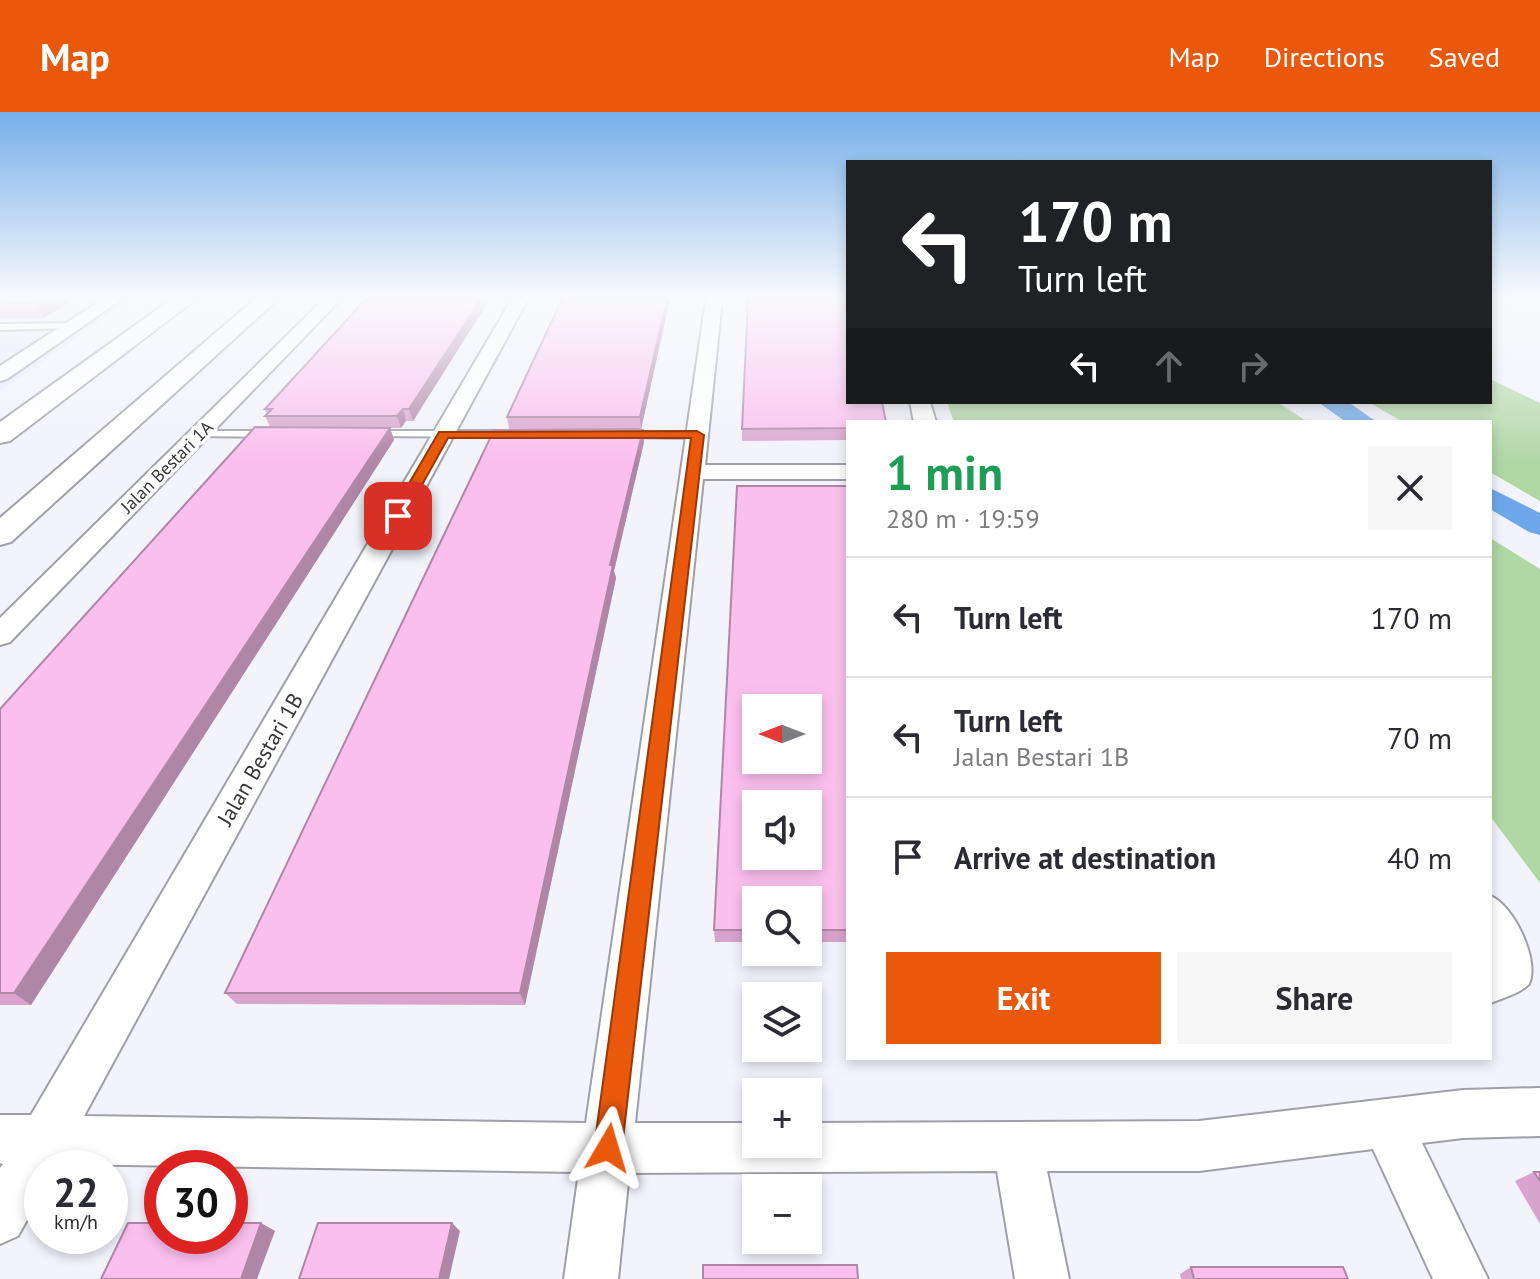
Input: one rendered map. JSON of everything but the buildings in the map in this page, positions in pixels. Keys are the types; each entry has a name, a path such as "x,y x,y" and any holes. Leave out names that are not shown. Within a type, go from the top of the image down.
{"street":[{"path":"0,375 33,353"},
{"path":"0,435 111,353"},
{"path":"0,535 205,353"},
{"name":"Jalan Bestari 1A","path":"0,635 279,353"},
{"name":"Jalan Bestari 1B","path":"0,1218 22,1139 489,353"},
{"path":"591,1279 707,353"},
{"path":"693,472 846,472"},
{"path":"1492,982 1514,970 1512,950 1494,920"},
{"path":"22,1139 608,1148 1199,1146 1463,1114 1540,1112"},
{"path":"1387,1125 1461,1279"},
{"path":"1018,1147 1042,1279"}],"lane":[{"path":"199,434 275,434"},
{"path":"352,434 523,434"},
{"path":"602,435 697,435"}],"shaded area":[{"path":"0,353 54,353 0,391"}],"green space":[{"path":"1492,380 1540,403 1540,501 1492,473 1492,420 1400,420 1372,404 1492,404"},
{"path":"948,404 1280,404 1305,420 953,420"},
{"path":"1492,539 1540,569 1540,883 1492,819"}],"waterway":[{"path":"1333,404 1361,420"},
{"path":"1492,498 1540,526"}],"route":[{"path":"398,516 444,434 697,435 608,1148"}]}
